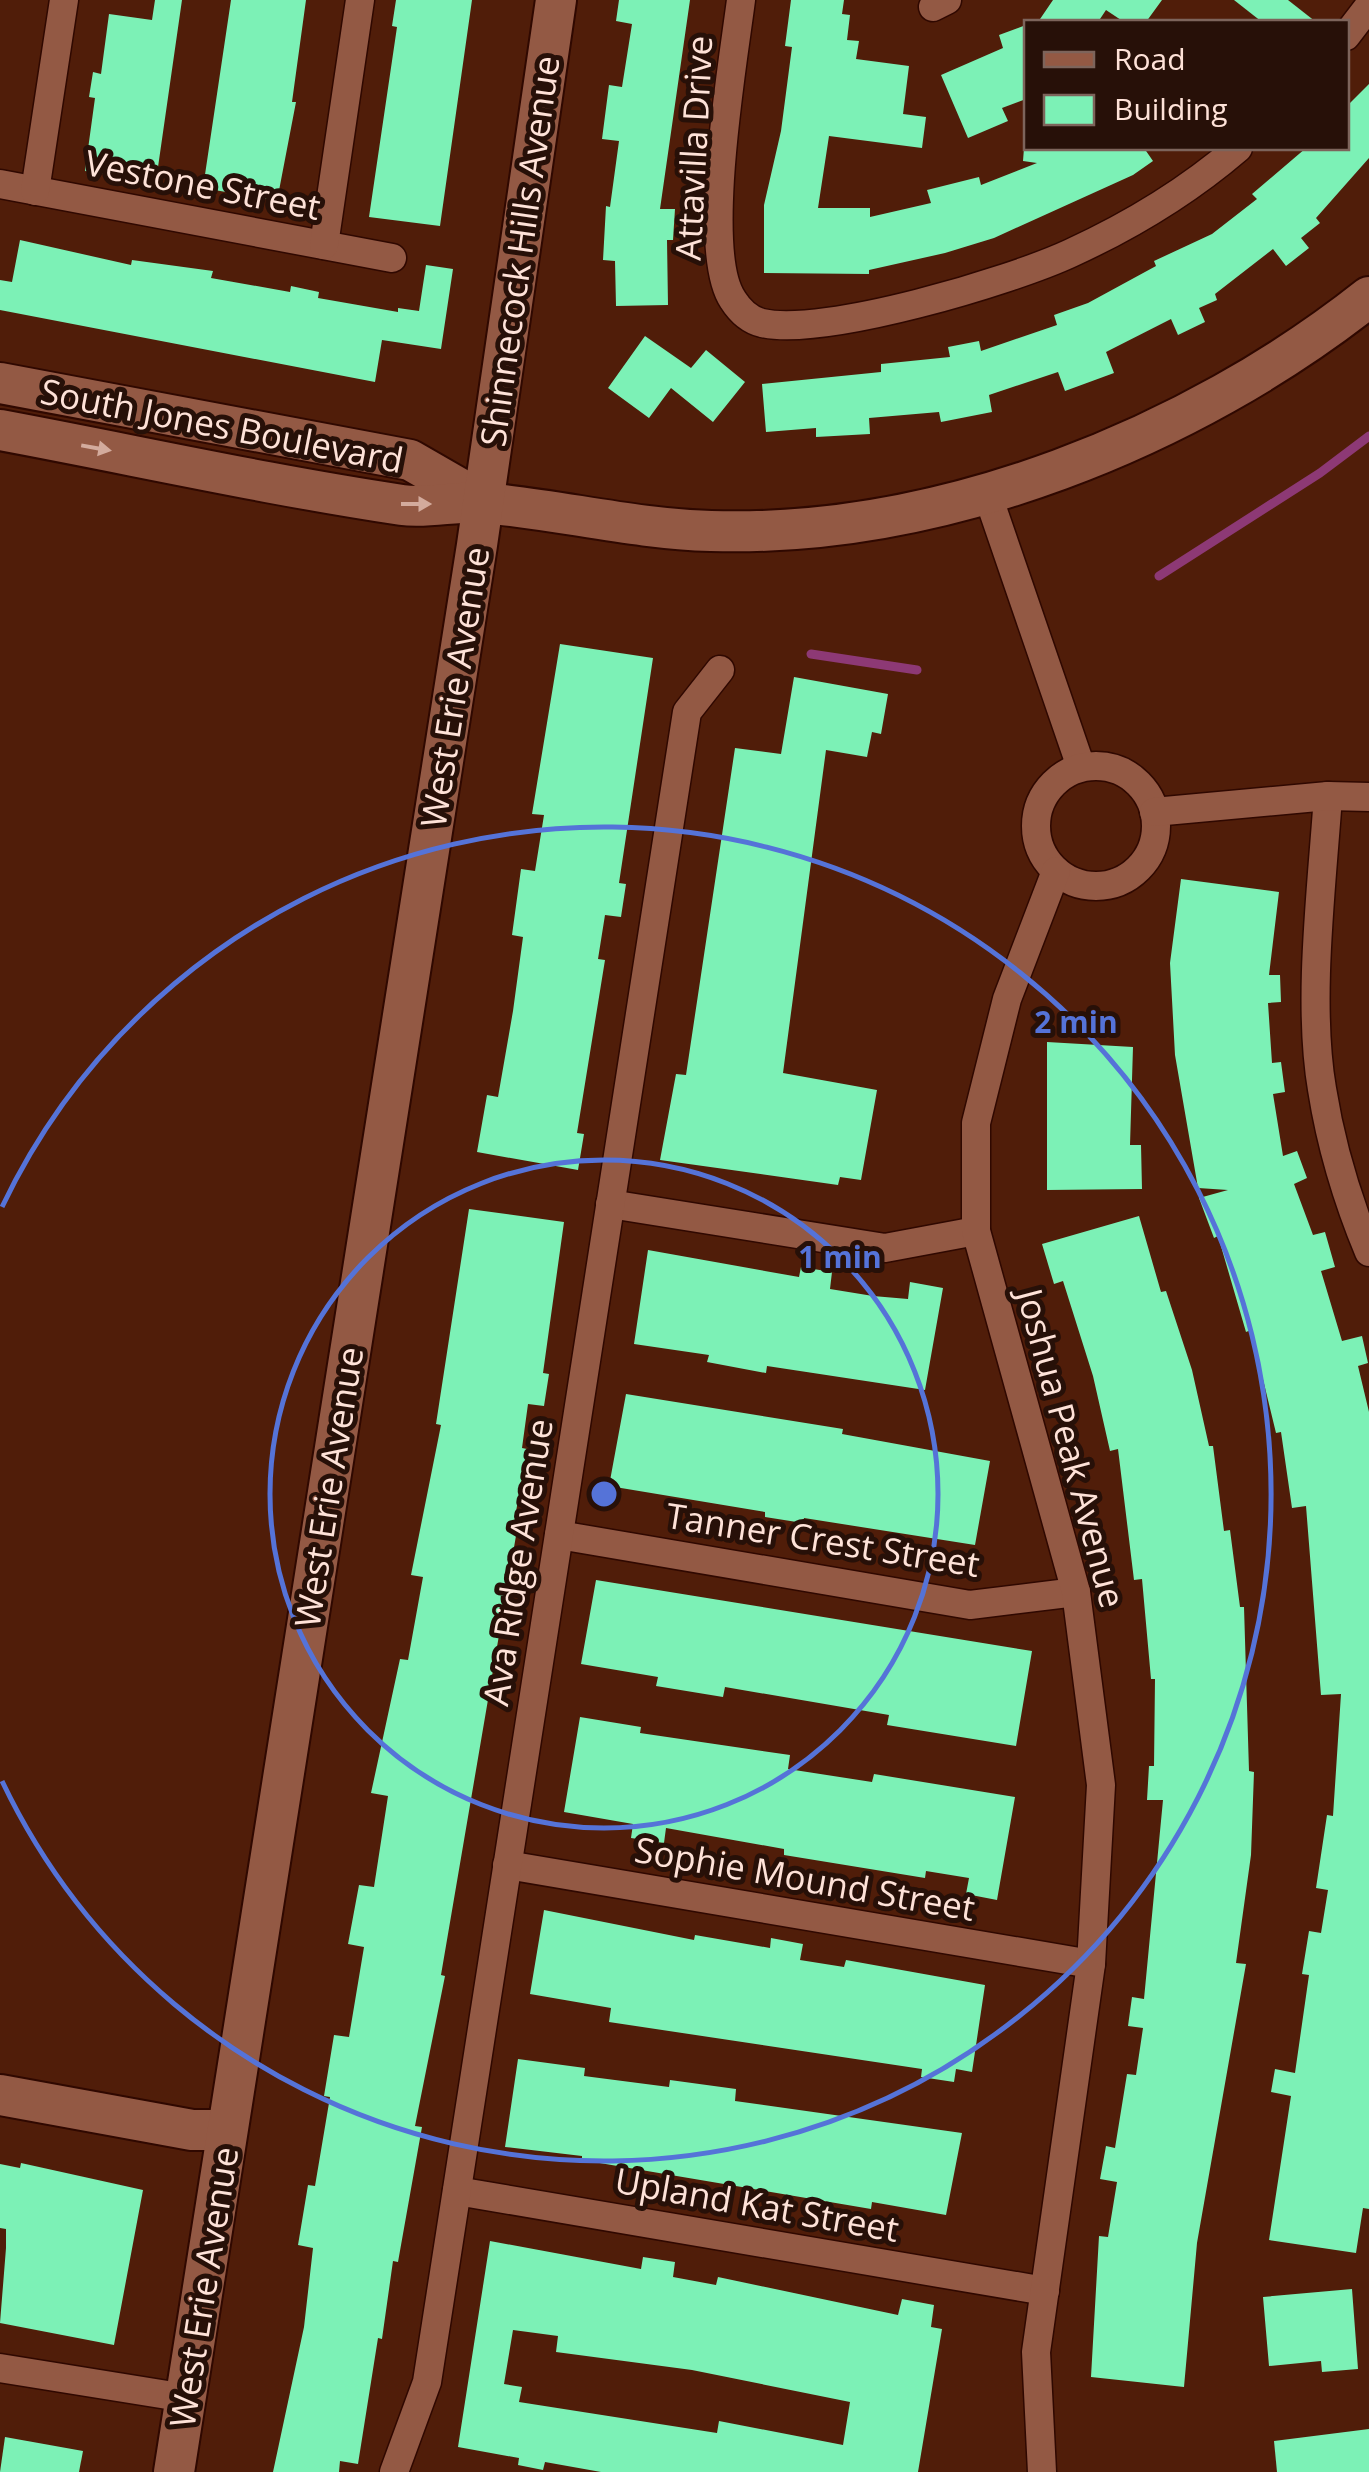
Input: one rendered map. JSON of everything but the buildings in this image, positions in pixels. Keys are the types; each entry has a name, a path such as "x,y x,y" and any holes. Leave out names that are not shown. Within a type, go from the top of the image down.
{"street":[{"path":"35,191 64,0"},
{"path":"324,245 360,0"},
{"name":"Shinnecock Hills Avenue","path":"483,502 556,0"},
{"name":"Attavilla Drive","path":"741,0 719,264 732,298 759,322 783,325 943,297 1072,253 1178,193 1235,150"},
{"path":"1349,32 1369,6"},
{"name":"Vestone Street","path":"0,184 392,258"},
{"path":"483,502 575,517 726,531 853,520 986,493 1166,428 1230,394 1369,296"},
{"name":"South Jones Boulevard","path":"0,382 410,460 483,502"},
{"name":"South Jones Boulevard","path":"0,430 408,506 483,502"},
{"path":"986,493 1081,767"},
{"name":"West Erie Avenue","path":"174,2472 483,502"},
{"name":"Ava Ridge Avenue","path":"394,2472 428,2382 687,712 720,670"},
{"path":"1081,767 1114,768 1128,775 1141,785 1154,812 1154,840 1131,875 1102,886 1086,885 1056,872 1038,844 1037,811 1053,783 1081,767"},
{"path":"1154,812 1328,796 1369,798"},
{"path":"1328,796 1318,954 1321,1086 1342,1187 1369,1252"},
{"name":"Joshua Peak Avenue","path":"1042,2472 1036,2352 1090,1964 1101,1785 1076,1592 976,1231 976,1123 1007,999 1056,872"},
{"path":"610,1204 885,1248 976,1231"},
{"name":"Tanner Crest Street","path":"559,1536 970,1605 1076,1592"},
{"name":"Sophie Mound Street","path":"507,1866 1090,1964"},
{"path":"0,2096 192,2130 228,2130"},
{"name":"Upland Kat Street","path":"457,2191 1045,2291"},
{"path":"0,2368 186,2398"}],"waterway":[{"path":"1159,576 1320,473 1369,436"},
{"path":"811,654 917,670"}]}
